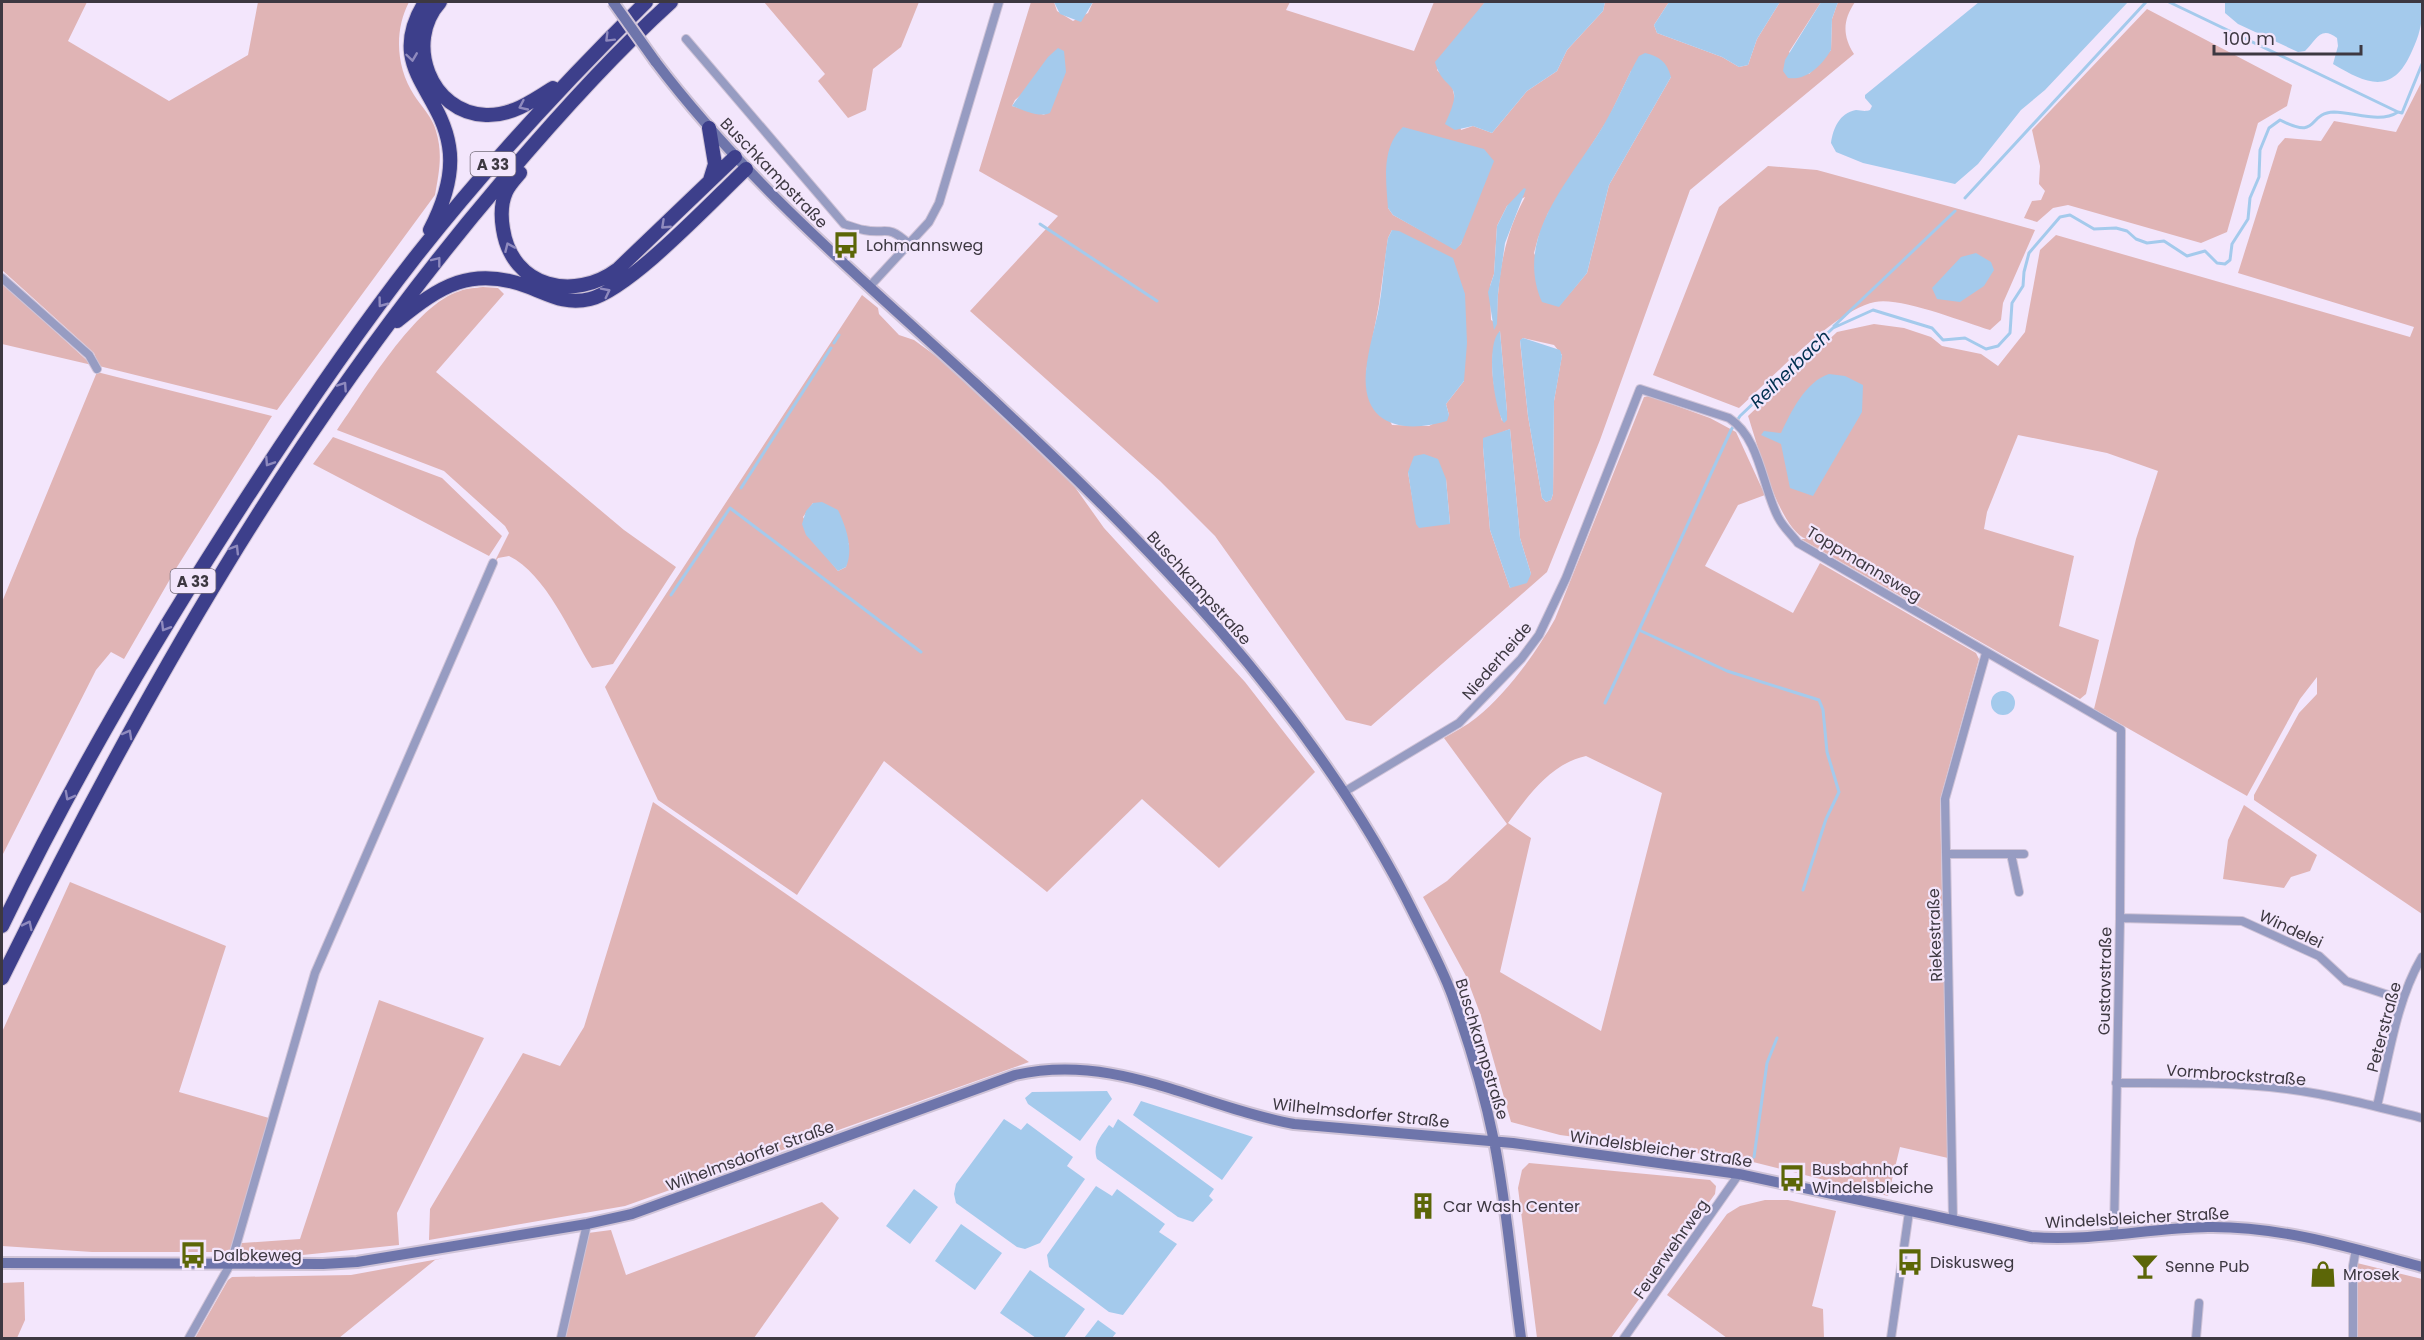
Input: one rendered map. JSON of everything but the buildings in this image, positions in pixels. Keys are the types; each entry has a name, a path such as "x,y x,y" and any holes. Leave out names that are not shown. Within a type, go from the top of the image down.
{"highway":[{"path":"416,255 442,204 450,163 444,127 417,79 412,65 410,47 413,28 425,2"},
{"path":"440,2 429,17 424,33 423,52 427,72 448,101 466,111 485,115 506,113 538,98 572,75"},
{"name":"A 33","path":"2,926 123,695 192,582 308,403 416,255 572,75 646,2"},
{"name":"A 33","path":"2,978 96,792 204,598 282,475 375,340 463,227 591,82 671,2"},
{"path":"591,82 575,111 523,168 507,192 502,213 504,236 512,254 535,278 562,287 577,287 605,279 735,157"},
{"path":"707,185 715,164 709,128"},
{"path":"375,340 418,302 460,281 484,278 507,280 550,297 569,301 588,300 607,293 630,277 746,169"}],"main road":[{"name":"Buschkampstraße","path":"614,2 655,61 709,128 746,169 809,232 1074,475 1157,562 1293,720 1344,792 1397,879 1439,965 1464,1029 1494,1141 1521,1338"},
{"name":"Wilhelmsdorfer Straße","path":"2,1263 357,1262 587,1224 632,1214 1015,1075 1043,1069 1073,1068 1113,1073 1294,1124 1494,1141"},
{"name":"Windelsbleicher Straße","path":"1494,1141 1739,1174 1909,1212 2040,1238 2175,1228 2230,1227 2298,1236 2422,1267"}],"street":[{"path":"870,286 929,222 939,203 999,2"},
{"name":"Buschkampstraße","path":"686,39 844,224 866,231 884,229 899,235 909,244"},
{"path":"2,278 89,355 97,369"},
{"name":"Niederheide","path":"1344,792 1459,723 1521,659 1539,635 1566,578 1640,389"},
{"name":"Toppmannsweg","path":"1640,389 1729,418 1738,424 1748,438 1779,519 1798,543 2121,730"},
{"path":"189,1338 231,1263 315,973 493,563"},
{"name":"Riekestraße","path":"1953,1221 1945,799 1986,653"},
{"name":"Gustavstraße","path":"2114,1233 2121,730"},
{"path":"1946,854 2024,854"},
{"path":"2011,854 2019,892"},
{"name":"Windelei","path":"2120,918 2242,921 2319,956 2346,981 2403,1000"},
{"name":"Peterstraße","path":"2377,1106 2403,1000 2422,957"},
{"name":"Vormbrockstraße","path":"2116,1083 2262,1087 2302,1091 2377,1106 2422,1118"},
{"name":"Feuerwehrweg","path":"1624,1338 1739,1174"},
{"path":"1892,1338 1909,1212"},
{"path":"561,1338 587,1224"},
{"path":"2353,1338 2353,1266 2356,1249"},
{"path":"2196,1338 2199,1303"}],"shaded area":[{"path":"2,2 87,2 68,41 169,101 248,55 258,2 409,2 401,25 399,49 408,84 430,117 438,139 440,155 435,195 277,410 99,366 94,353 2,270"},
{"path":"764,2 919,2 901,47 873,69 866,110 848,118 818,81 825,74"},
{"path":"1031,2 1054,2 1057,11 1073,21 1088,13 1093,2 1290,2 1286,10 1414,51 1434,2 1485,2 1437,70 1452,85 1461,130 1473,126 1492,133 1527,91 1557,71 1567,50 1603,11 1605,2 1669,2 1654,25 1657,33 1722,57 1739,67 1748,65 1757,39 1780,2 1821,2 1789,52 1809,74 1831,50 1832,19 1838,2 1855,2 1846,21 1847,40 1854,54 1690,190 1600,440 1547,572 1371,726 1346,720 1215,536 1160,481 970,311 1058,216 979,171","holes":["1631,71 1671,77 1609,185 1587,273 1559,306 1534,253 1548,213 1608,119","1022,94 1045,115 1012,106","1388,155 1463,235 1461,244 1455,249 1393,215 1388,208","1525,197 1506,243 1498,291 1497,324 1491,320 1490,286 1494,274 1497,226 1507,206","1392,230 1464,381 1446,404 1449,415 1429,426 1392,425 1366,372 1379,304 1388,238","1500,331 1507,412 1502,421 1493,376 1493,353","1523,338 1554,345 1562,355 1554,401 1553,494 1551,500 1546,502 1542,498 1528,416 1520,341","1510,429 1520,538 1531,574 1510,588 1490,530 1483,447 1498,434","1408,472 1446,479 1450,524 1413,502"]},
{"path":"2147,9 2292,85 2287,106 2258,123 2227,232 2201,243 2068,205 2053,208 2037,222 2024,218 2032,201 2041,200 2045,191 2039,184 2040,166 2032,130"},
{"path":"2422,81 2422,914 2254,800 2254,795 2299,713 2317,694 2317,677 2300,699 2247,796 2094,709 2136,539 2158,471 2107,453 2018,435 1987,512 1984,529 2074,556 2059,626 2099,640 2086,694 2080,699 1801,539 1806,539 1796,532 1778,503 1748,416 1837,332 1874,324 1904,328 1931,337 1942,346 1981,354 1998,366 2025,332 2040,250 2056,235 2410,337 2414,327 2238,273 2278,146 2285,138 2321,141 2334,121 2396,132"},
{"path":"1768,166 1817,170 2035,230 2003,303 2001,320 1990,330 1900,303 1875,302 1841,318 1823,332 1739,408 1653,375 1719,207"},
{"path":"2,283 92,365 2,344"},
{"path":"483,287 498,288 504,294 436,372 624,530 676,567 613,664 592,668 546,590 522,565 509,556 498,558 493,565 509,533 505,526 444,471 337,430 392,351 426,313 443,299 460,291"},
{"path":"862,295 878,308 879,314 899,335 914,340 940,359 1067,476 1104,528 1245,682 1315,772 1219,868 1142,799 1047,892 884,761 797,895 658,800 605,687","holes":["813,503 849,544 846,567 838,571 826,556 803,517"]},
{"path":"97,372 272,416 177,567 124,659 111,652 96,670 2,856 2,602"},
{"path":"1649,396 1710,418 1736,432 1765,495 1738,505 1705,566 1793,613 1820,563 1976,653 1979,659 1940,800 1948,1158 1900,1147 1888,1196 1741,1159 1560,1135 1511,1122 1481,1016 1466,976 1423,897 1447,881 1507,824 1444,738 1472,721 1499,697 1530,659 1555,619 1644,397","holes":["1586,756 1662,793 1601,1031 1500,972 1531,838 1508,823 1532,792 1551,773 1573,760"]},
{"path":"333,437 442,478 502,536 489,556 313,464"},
{"path":"653,802 1029,1062 625,1206 429,1240 430,1209 523,1053 560,1066 584,1027"},
{"path":"2244,805 2317,855 2310,871 2291,877 2284,888 2223,879 2228,840"},
{"path":"70,882 226,946 179,1092 269,1118 230,1252 92,1252 2,1246 2,1032"},
{"path":"379,1000 484,1038 397,1213 399,1245 293,1256 238,1257 242,1243 300,1239"},
{"path":"1529,1163 1710,1180 1716,1186 1715,1194 1611,1338 1537,1338 1518,1188 1522,1170"},
{"path":"1765,1200 1788,1200 1836,1211 1812,1306 1823,1309 1824,1338 1727,1338 1667,1295 1727,1214 1740,1206"},
{"path":"822,1202 839,1218 754,1338 564,1338 588,1233 611,1230 626,1275"},
{"path":"444,1258 435,1260 339,1338 195,1338 228,1280 232,1277 351,1275"},
{"path":"2357,1263 2422,1279 2422,1338 2356,1338"},
{"path":"24,1282 25,1320 17,1338 2,1338 2,1283"}],"water":[{"path":"1054,2 1093,2 1081,22 1060,14"},
{"path":"1485,2 1605,2 1603,11 1567,50 1557,71 1527,91 1492,133 1473,126 1455,130 1445,124 1454,99 1454,92 1443,79 1435,62"},
{"path":"1669,2 1780,2 1757,39 1748,65 1739,67 1722,57 1657,33 1654,25"},
{"path":"1821,2 1838,2 1832,19 1831,50 1813,71 1801,77 1788,78 1783,71 1785,60"},
{"path":"1979,2 2128,2 2045,90 2021,110 1978,164 1955,184 1863,163 1836,152 1831,143 1835,127 1841,118 1856,110 1870,110 1872,106 1865,95"},
{"path":"2225,2 2422,2 2422,15 2417,39 2405,65 2397,75 2378,82 2357,77 2333,64 2338,46 2337,38 2331,34 2322,34 2305,51 2298,52 2238,24 2225,13"},
{"path":"1058,48 1064,51 1066,72 1050,113 1036,114 1012,106 1048,57"},
{"path":"1645,53 1662,60 1671,77 1609,185 1587,273 1559,307 1542,302 1535,277 1535,253 1541,229 1564,185 1606,121 1639,56"},
{"path":"1403,127 1484,149 1494,161 1461,244 1455,250 1393,215 1388,208 1386,164 1391,144"},
{"path":"1524,188 1526,189 1505,243 1498,293 1497,324 1494,330 1488,292 1494,274 1497,226 1507,206"},
{"path":"1392,230 1399,231 1453,258 1465,294 1467,343 1464,381 1446,404 1449,415 1447,421 1431,425 1415,426 1388,422 1370,404 1366,389 1367,363 1379,307 1388,238"},
{"path":"1976,253 1991,262 1994,270 1984,286 1960,302 1937,299 1932,288 1961,257"},
{"path":"1500,331 1507,412 1507,420 1504,423 1494,391 1492,362 1495,338"},
{"path":"1523,338 1560,350 1562,356 1554,401 1553,494 1551,500 1546,502 1542,498 1528,416 1520,340"},
{"path":"1829,374 1845,376 1863,385 1862,412 1813,496 1790,488 1781,444 1761,435 1764,431 1781,433 1794,407 1806,391 1820,378"},
{"path":"1510,429 1520,538 1531,574 1527,583 1510,588 1490,530 1483,438"},
{"path":"1424,454 1438,459 1446,479 1450,524 1419,528 1416,524 1408,472 1414,456"},
{"path":"822,502 838,510 848,538 849,553 846,567 838,571 806,535 802,524 806,511 813,503"},
{"path":"1998,691 2008,691 2015,698 2015,708 2008,715 1998,715 1991,708 1991,698"},
{"path":"1107,1091 1112,1099 1080,1141 1028,1104 1025,1098 1032,1092"},
{"path":"1141,1101 1253,1137 1222,1180 1133,1115"},
{"path":"1004,1119 1021,1130 1027,1123 1073,1157 1067,1166 1085,1179 1040,1243 1025,1249 1017,1247 956,1203 954,1194 956,1184"},
{"path":"1118,1119 1214,1189 1209,1196 1213,1200 1193,1222 1178,1217 1097,1159 1098,1141 1109,1125 1113,1128"},
{"path":"1096,1186 1112,1196 1117,1189 1165,1224 1159,1232 1177,1244 1123,1315 1109,1312 1049,1267 1047,1255"},
{"path":"914,1189 938,1207 910,1244 886,1226"},
{"path":"961,1224 1002,1253 975,1290 935,1261"},
{"path":"1030,1270 1085,1309 1064,1338 1036,1338 1000,1313"},
{"path":"1098,1320 1116,1333 1112,1338 1084,1338"}],"waterway":[{"path":"1965,198 2146,2"},
{"path":"2169,2 2398,112"},
{"name":"Reiherbach","path":"1803,890 1826,819 1839,792 1827,752 1823,710 1819,700 1727,671 1639,630 1731,430 1740,416 1833,328 1873,310 1932,328 1943,340 1965,338 1986,349 1998,346 2010,333 2012,303 2023,286 2029,253 2060,217 2070,215 2094,229 2116,228 2127,231 2136,239 2147,243 2164,241 2187,256 2205,251 2217,263 2225,264 2230,260 2232,244 2248,219 2250,198 2259,177 2260,150 2269,128 2280,120 2293,126 2308,127 2325,113 2342,112 2375,117 2402,113 2422,64"},
{"path":"1834,326 1955,211"},
{"path":"1040,224 1157,301"},
{"path":"834,343 839,335"},
{"path":"741,488 831,348"},
{"path":"671,595 730,508 921,652"},
{"path":"1605,703 1639,630"},
{"name":"Reiherbach","path":"1754,1157 1767,1063 1777,1038"}],"place":[{"name":"Lohmannsweg","path":"846,245"},
{"name":"Busbahnhof Windelsbleiche","path":"1792,1178"},
{"name":"Car Wash Center","path":"1423,1206"},
{"name":"Dalbkeweg","path":"193,1255"},
{"name":"Diskusweg","path":"1910,1262"},
{"name":"Senne Pub","path":"2145,1266"},
{"name":"Mrosek","path":"2323,1274"}]}
